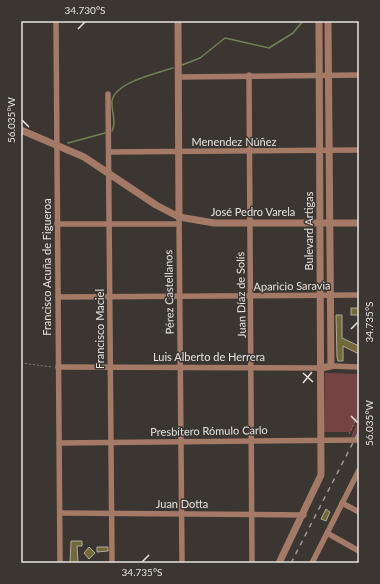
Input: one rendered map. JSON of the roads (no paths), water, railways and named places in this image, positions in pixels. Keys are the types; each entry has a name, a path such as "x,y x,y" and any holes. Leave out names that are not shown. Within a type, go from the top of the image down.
{"street":[{"name":"Francisco Acuña de Figueroa","path":"56,21 60,563"},
{"name":"Pérez Castellanos","path":"178,21 182,563"},
{"name":"Bulevard Artigas","path":"279,563 320,481 322,441 319,21"},
{"name":"Bulevard Artigas","path":"328,21 332,366"},
{"path":"179,77 249,75 359,75"},
{"name":"Juan Díaz de Solís","path":"249,75 252,563"},
{"name":"Francisco Maciel","path":"108,94 112,563"},
{"name":"José Pedro Varela","path":"21,130 84,157 109,172 179,221 250,223 359,222"},
{"name":"Menendez Núñez","path":"109,152 359,150"},
{"path":"321,201 324,199 330,201"},
{"path":"57,224 110,224 179,221"},
{"path":"320,242 328,244 330,242"},
{"name":"Aparicio Saravia","path":"58,297 359,295"},
{"name":"Luis Alberto de Herrera","path":"58,367 359,367"},
{"name":"Presbítero Rómulo Carlo","path":"59,443 359,440"},
{"path":"312,563 359,470"},
{"path":"342,503 359,512"},
{"name":"Juan Dotta","path":"60,513 112,515 304,515"},
{"path":"327,533 359,551"}],"waterway":[{"path":"182,65 200,58 225,38 269,48 293,33 303,21"},
{"path":"112,131 114,124 112,101 115,94 138,79 173,68"},
{"path":"68,143 105,133"}],"railway":[{"path":"291,563 359,431"}]}
